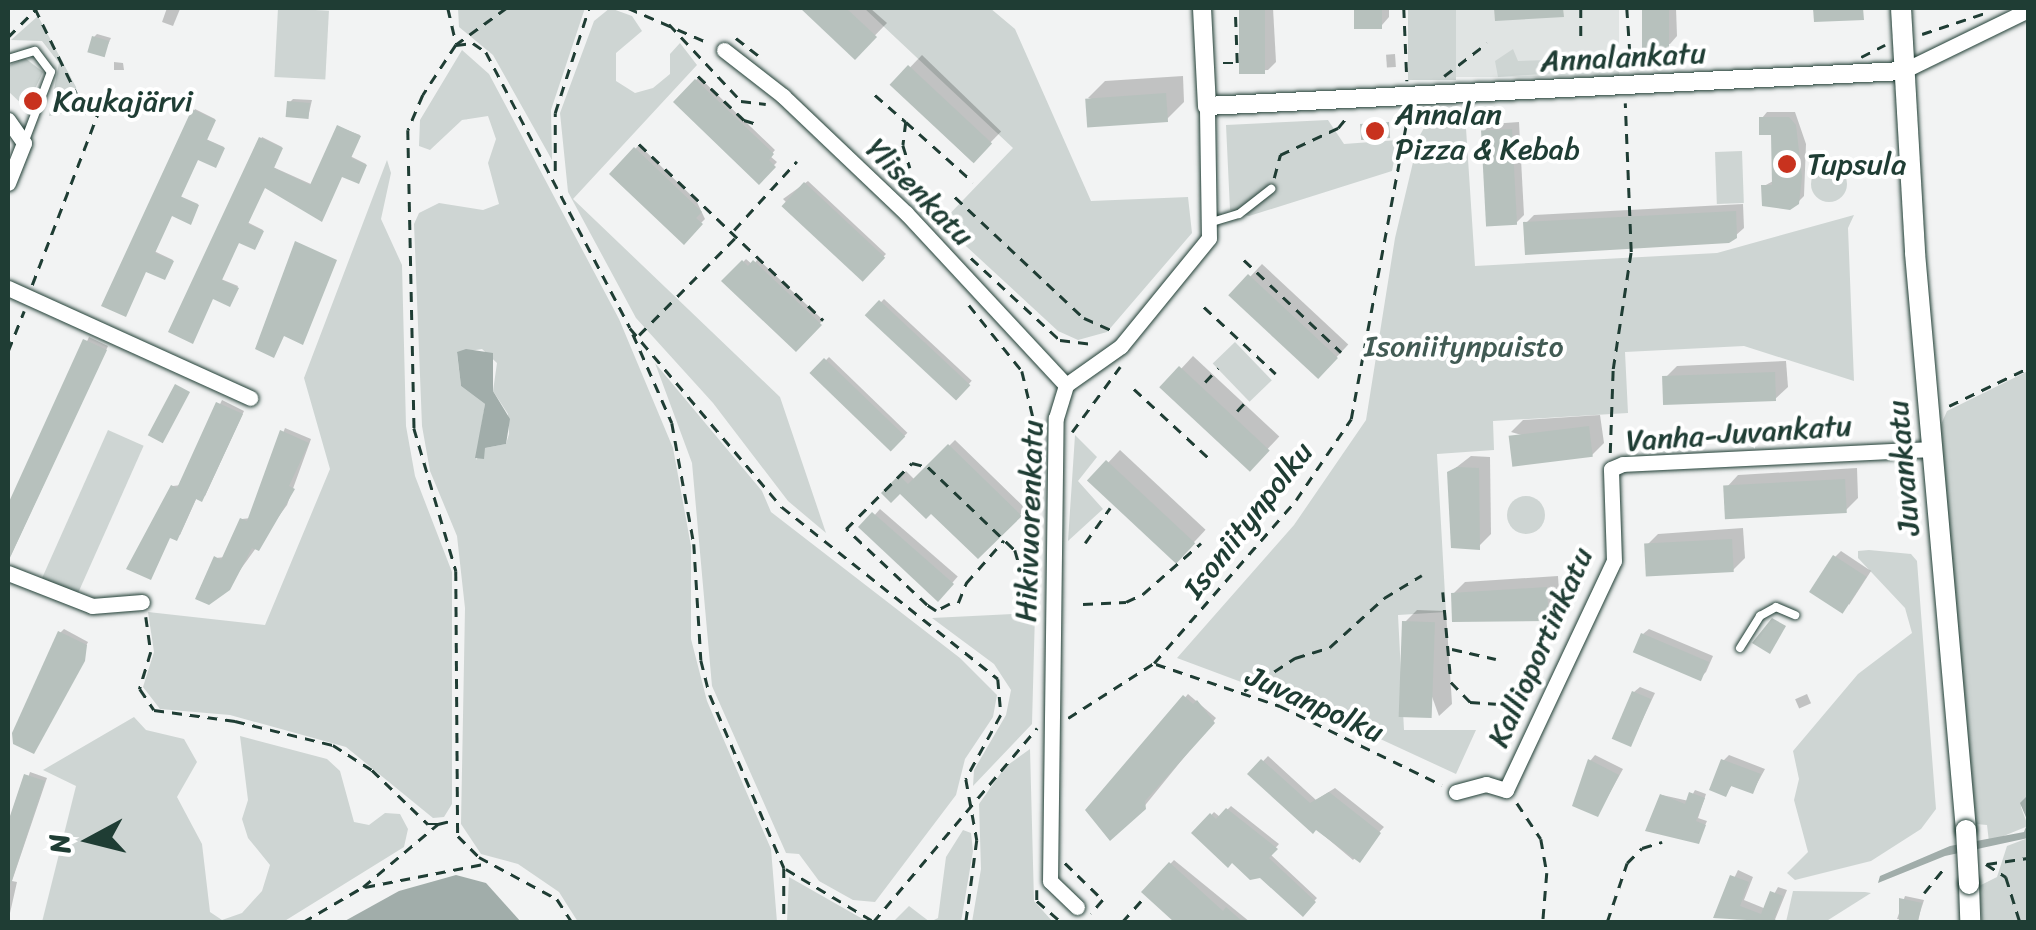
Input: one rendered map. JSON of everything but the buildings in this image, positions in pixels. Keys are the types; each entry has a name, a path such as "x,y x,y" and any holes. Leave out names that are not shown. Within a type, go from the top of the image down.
{"main road":[{"name":"Juvankatu","path":"1901,8 1930,449 1966,830 1970,922"}],"street":[{"path":"1202,8 1212,222"},
{"name":"Annalankatu","path":"1206,106 1629,91 1903,71 2028,10"},
{"name":"Ylisenkatu","path":"724,50 783,96 906,213 1066,384"},
{"path":"8,120 24,144 9,176"},
{"name":"Hikivuorenkatu","path":"1080,915 1050,881 1056,418 1066,384 1121,346 1192,263 1212,222"},
{"path":"8,288 250,398"},
{"name":"Vanha-Juvankatu","path":"1611,470 1623,464 1930,449"},
{"name":"Kallioportinkatu","path":"1456,792 1486,784 1506,790 1614,560 1611,470"},
{"path":"8,573 92,606 142,602"}],"lane":[{"path":"8,59 35,51 51,72 24,144"},
{"path":"1212,222 1239,214 1271,189"},
{"path":"1740,648 1760,616 1776,606 1795,615"}],"path":[{"path":"8,37 36,8 87,115"},
{"path":"448,8 456,45"},
{"path":"507,8 456,45 415,110 406,153 414,428 423,473 452,549 458,587 455,820 463,845 556,899 572,922"},
{"path":"555,175 555,113 589,8"},
{"path":"628,8 724,50"},
{"path":"1216,64 1237,62 1235,8"},
{"name":"Isoniitynpolku","path":"1064,702 1064,720 1154,663 1296,500 1350,419 1408,96 1404,8"},
{"path":"1581,8 1581,38"},
{"path":"1611,470 1613,369 1632,252 1627,8"},
{"path":"1920,34 2001,8"},
{"path":"669,24 740,101 774,105"},
{"path":"706,66 738,36 765,62"},
{"path":"456,45 473,43 486,52 555,175 672,422 687,488 710,696 784,868 784,922"},
{"path":"1429,84 1472,60 1486,43"},
{"path":"1854,64 1889,44"},
{"path":"698,76 744,120 760,125"},
{"path":"875,95 972,182"},
{"path":"1271,189 1280,155 1338,128 1352,111"},
{"path":"8,352 98,113"},
{"path":"906,122 903,146 910,168"},
{"path":"638,144 823,320"},
{"path":"638,336 797,161"},
{"path":"955,197 1084,318 1117,333 1086,345 1060,340 969,257"},
{"path":"1244,260 1342,352"},
{"path":"968,304 1022,370 1041,450"},
{"path":"1204,307 1276,374"},
{"path":"630,328 782,507 998,679 1001,715 971,762 966,779 977,840 966,922"},
{"path":"1071,434 1081,412 1127,358"},
{"path":"1205,382 1218,368"},
{"path":"1961,402 2028,368"},
{"path":"1134,388 1212,462"},
{"path":"1236,412 1248,399"},
{"path":"950,604 936,611 927,605 846,529 912,463 928,467 1004,540 1023,566 1028,595"},
{"path":"1084,543 1110,508"},
{"path":"958,603 966,583 1004,540"},
{"path":"1083,604 1126,602 1144,594 1201,543"},
{"path":"1242,692 1296,658 1330,647 1384,598 1422,576"},
{"path":"1443,592 1456,693 1470,702 1496,704"},
{"path":"142,602 151,652 140,689 144,703 169,715 236,721 333,745 372,770 428,824 455,820"},
{"path":"1450,649 1496,659"},
{"name":"Juvanpolku","path":"1154,663 1242,692 1456,792"},
{"path":"784,868 874,922 1039,725 1039,745"},
{"path":"1506,790 1541,840 1547,873 1542,922"},
{"path":"303,922 363,887 438,824"},
{"path":"1607,922 1627,863 1642,848 1662,842"},
{"path":"2020,922 2006,878 1986,864 2028,858"},
{"path":"1062,860 1104,900 1080,915"},
{"path":"363,887 490,863"},
{"path":"1924,892 1944,868"},
{"path":"1038,882 1037,901 1061,922"},
{"path":"1122,922 1142,900"}],"shaded area":[{"path":"1456,8 1619,8 1619,77 1456,77"},
{"path":"466,349 493,353 493,391 510,419 506,444 485,448 484,459 475,458 485,404 461,386 457,352"},
{"path":"2028,795 2028,822 2020,803"},
{"path":"2028,822 2028,838 1945,856 1878,883 1880,876 1950,846 2024,832"},
{"path":"456,875 486,883 521,922 343,922 399,891"}],"green space":[{"path":"278,8 329,11 325,80 274,77"},
{"path":"458,8 585,8 551,110 552,160 493,55 459,27"},
{"path":"610,8 632,16 642,31 616,53 616,81 635,93 653,88 670,74 670,54 680,43 697,65 573,199 780,397 826,533 788,501 713,403 636,318 568,192 560,113 594,21"},
{"path":"864,8 990,8 1015,29 1091,201 1188,197 1192,233 1107,332 1078,340 1058,331 941,223 1013,148"},
{"path":"1408,8 1456,8 1456,80 1408,80"},
{"path":"38,16 76,87 79,110 49,116 59,63 42,41 11,40"},
{"path":"1513,49 1518,61 1581,59 1584,71 1498,77 1495,61"},
{"path":"462,50 489,74 619,319 673,448 691,546 691,639 707,701 771,849 777,922 578,922 559,892 518,864 481,854 461,824 465,608 457,536 430,471 422,426 414,224 419,213 439,203 483,210 499,204 488,163 496,139 488,116 462,120 430,150 419,146 420,120","holes":["482,349 497,363 493,391 508,414 509,434 506,444 485,448 476,460 485,404 461,386 457,353"]},
{"path":"25,58 43,72 26,108 8,91 8,66"},
{"name":"Isoniitynpuisto","path":"1432,113 1465,113 1475,266 1717,253 1854,215 1848,228 1854,381 1744,346 1625,352 1628,413 1493,421 1494,450 1437,454 1446,612 1398,615 1404,730 1476,730 1456,774 1324,713 1177,658 1294,525 1366,420 1395,238 1419,137"},
{"path":"1328,120 1344,144 1398,140 1392,171 1249,216 1230,210 1226,125"},
{"path":"1742,151 1744,203 1717,204 1715,152"},
{"path":"387,160 391,173 381,219 402,265 406,426 415,476 452,572 452,804 444,817 433,818 346,747 230,715 160,709 143,687 154,652 148,612 265,625 330,469 304,378"},
{"path":"1829,166 1842,171 1847,184 1842,197 1829,202 1816,197 1811,184 1816,171"},
{"path":"1235,342 1272,380 1250,402 1213,364"},
{"path":"655,363 762,491 771,512 960,658 997,695 993,717 965,759 956,795 875,902 853,900 819,881 799,854 786,853 712,686 692,463"},
{"path":"2028,371 2028,795 2021,807 2028,826 1989,842 1987,825 1976,824 1939,429 1947,411"},
{"path":"108,430 144,446 78,594 42,578"},
{"path":"1075,435 1097,457 1078,481 1103,509 1068,541"},
{"path":"1526,496 1539,502 1545,515 1539,528 1526,534 1513,528 1507,515 1513,502"},
{"path":"1858,551 1911,554 1917,561 1936,809 1921,829 1871,861 1795,880 1787,873 1808,852 1794,800 1799,779 1793,751 1858,674 1912,633 1905,608 1858,558"},
{"path":"1035,613 1032,724 973,786 974,770 1006,715 1011,690 994,664 932,618"},
{"path":"134,717 146,730 184,739 197,762 177,797 202,844 210,912 222,920 242,913 262,891 270,865 248,838 242,819 248,800 240,736 327,759 340,771 354,822 369,825 385,813 400,814 408,829 404,847 283,922 42,922 76,786 43,770"},
{"path":"1030,749 1034,901 1053,922 972,922 981,869 979,804 1005,767"},
{"path":"963,830 971,833 973,851 961,922 930,922 938,918 946,857"},
{"path":"2028,838 2028,922 1982,922 1979,886 1997,877 2007,846"},
{"path":"789,877 868,922 787,922"},
{"path":"1793,891 1871,893 1825,922 1786,922"},
{"path":"909,906 930,922 893,922"}],"place":[{"name":"Kaukajärvi","path":"33,101"},
{"name":"Annalan Pizza & Kebab","path":"1375,131"},
{"name":"Tupsula","path":"1787,164"}]}
